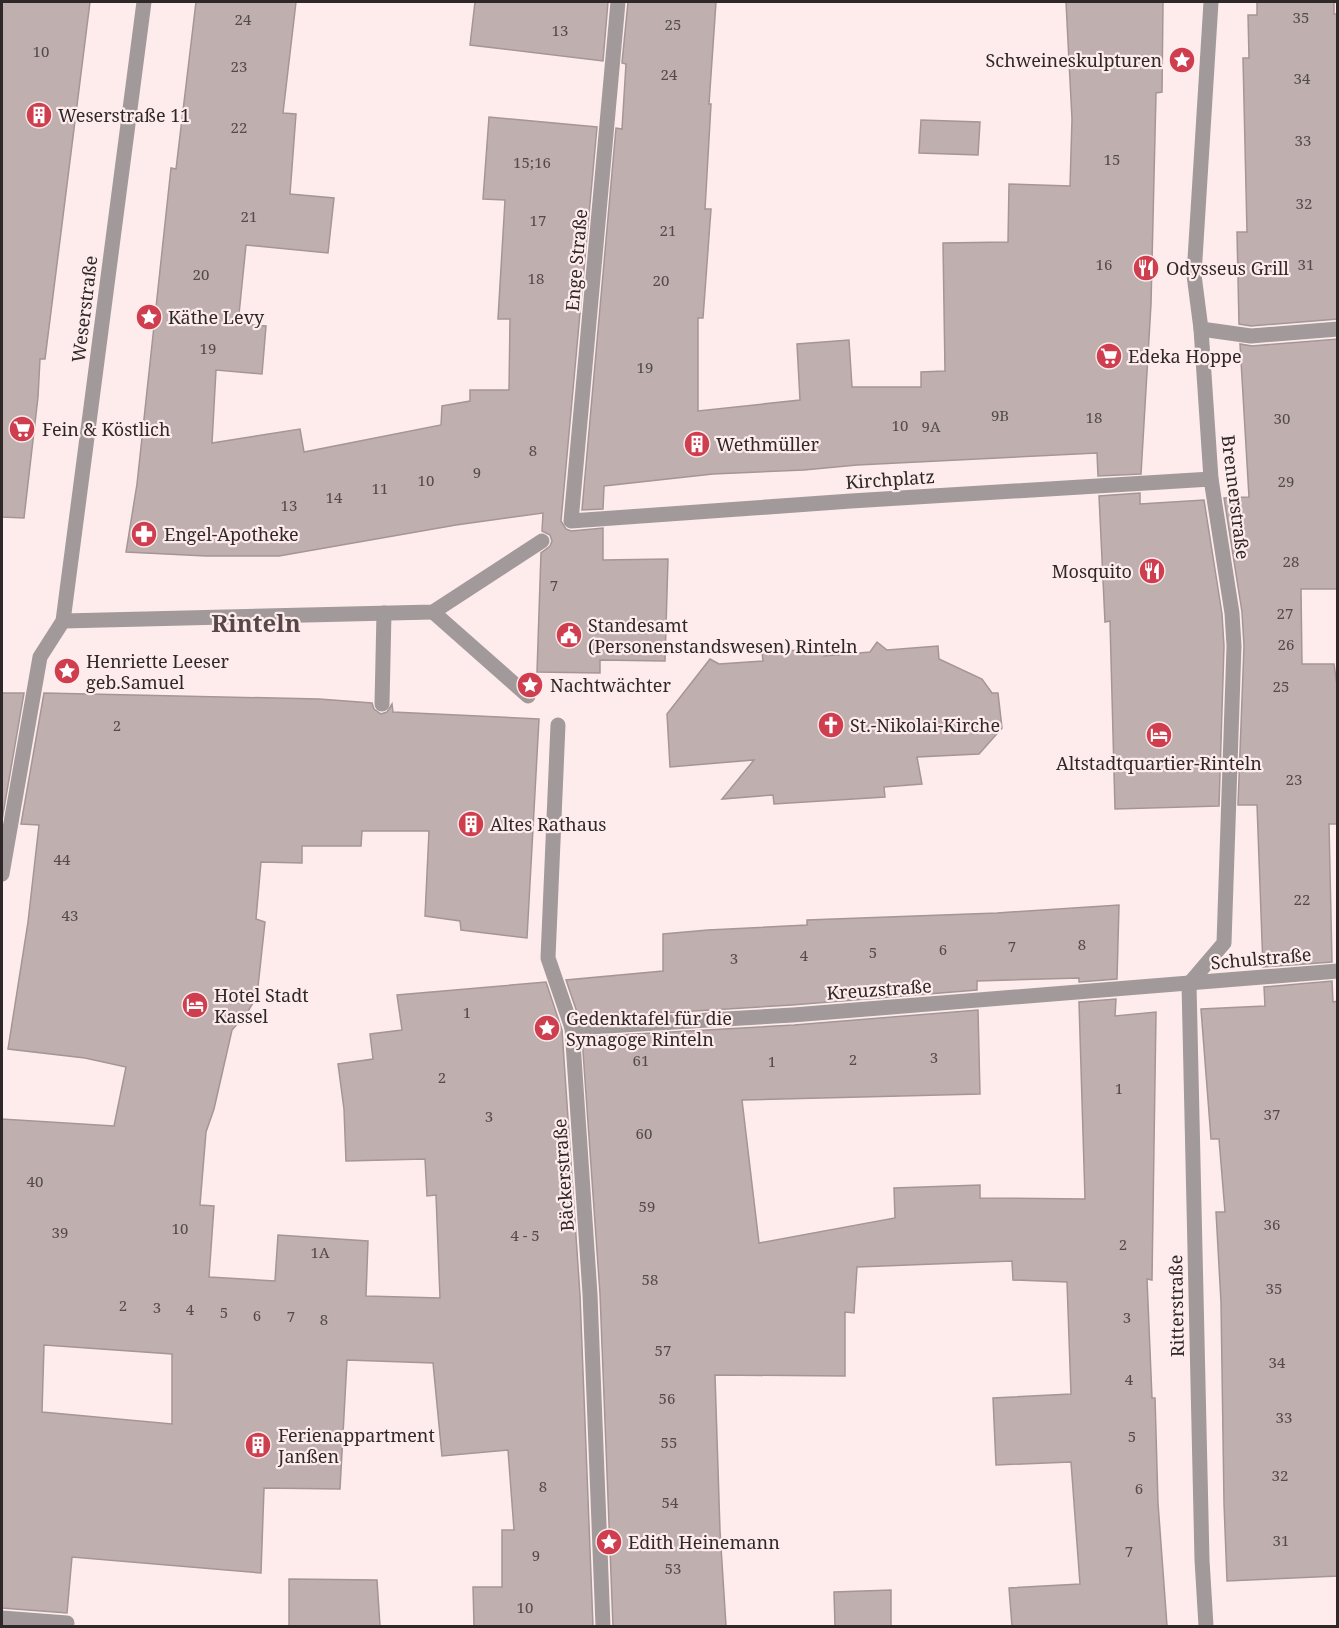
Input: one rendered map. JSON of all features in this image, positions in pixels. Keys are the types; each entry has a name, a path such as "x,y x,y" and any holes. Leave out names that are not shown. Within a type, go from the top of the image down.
{"street":[{"name":"Weserstraße","path":"63,621 144,2"},
{"name":"Enge Straße","path":"571,521 618,2"},
{"name":"Brennerstraße","path":"1188,984 1224,943 1234,646 1232,613 1211,479 1201,329 1194,275 1210,2"},
{"path":"1201,329 1251,336 1338,329"},
{"name":"Kirchplatz","path":"571,521 1211,479"},
{"path":"2,874 40,657 63,621 433,612 542,542"},
{"path":"433,612 528,696"},
{"path":"382,704 384,613"},
{"name":"Bäckerstraße","path":"558,725 548,957 572,1028 590,1294 603,1626"},
{"name":"Schulstraße","path":"1188,984 1338,971"},
{"name":"Kreuzstraße","path":"572,1028 793,1015 1188,984"},
{"name":"Ritterstraße","path":"1188,984 1202,1560 1206,1626"},
{"path":"2,1618 68,1623"}],"building":[{"path":"2,2 90,2 45,359 40,359 38,397 24,518 2,517"},
{"path":"196,2 296,2 283,113 296,114 290,194 334,198 328,253 246,245 238,324 266,326 262,374 216,370 212,443 300,429 304,452 441,425 442,406 470,401 470,390 509,390 510,319 498,319 505,200 483,199 489,117 597,127 561,521 566,529 571,531 603,528 603,560 668,559 665,661 600,660 600,673 537,672 541,553 550,546 552,541 550,535 542,531 543,513 456,525 279,556 206,556 126,552 137,484 171,168 176,169"},
{"path":"475,2 608,2 603,61 470,45"},
{"path":"628,2 716,2 705,209 711,209 703,318 698,318 698,411 800,400 797,344 849,340 852,387 921,387 921,372 945,371 943,243 1008,242 1009,184 1070,186 1072,119 1066,2 1163,2 1162,92 1156,93 1151,304 1141,474 1098,476 1097,453 713,474 604,486 603,509 582,510 616,128 622,129 626,64 622,63"},
{"path":"1257,2 1334,2 1334,14 1338,14 1338,319 1251,326 1239,324 1237,232 1247,232 1243,58 1249,58 1248,15 1257,15"},
{"path":"921,120 980,122 978,155 919,153"},
{"path":"1338,339 1338,589 1301,589 1302,664 1334,664 1338,693 1338,824 1329,824 1332,962 1263,967 1257,805 1238,805 1244,646 1242,612 1224,498 1249,497 1240,344 1252,346"},
{"path":"1140,493 1140,504 1204,500 1222,614 1224,646 1219,806 1115,809 1110,621 1105,622 1099,496"},
{"name":"St.-Nikolai-Kirche","path":"877,642 887,650 938,646 939,659 982,679 992,693 998,693 1002,728 979,754 917,757 922,784 884,787 885,797 774,804 773,795 722,799 754,760 670,767 667,714 710,659 719,664 763,661 762,652 823,649 824,656 870,652"},
{"path":"2,693 24,693 2,820"},
{"path":"44,693 319,699 372,703 374,709 381,714 387,712 392,704 393,712 539,719 527,938 461,930 460,921 425,916 429,831 362,831 361,846 302,846 302,863 261,862 256,919 265,922 257,996 247,1013 232,1030 214,1109 206,1132 200,1205 214,1206 209,1277 275,1281 278,1235 368,1241 366,1296 440,1298 436,1195 427,1196 425,1159 346,1161 344,1109 338,1064 373,1059 370,1034 402,1030 397,995 546,982 562,1030 580,1295 593,1626 474,1626 473,1587 502,1587 502,1530 514,1530 508,1450 442,1456 433,1363 347,1360 340,1489 264,1488 261,1573 72,1557 67,1613 2,1608 2,1119 114,1126 126,1067 85,1058 8,1049 28,922 39,825 21,824","holes":["44,1345 172,1354 172,1424 42,1412"]},
{"path":"1119,905 1117,979 1079,982 1079,978 977,981 977,990 792,1005 579,1018 566,980 663,971 663,934 807,925 807,920 997,913"},
{"path":"1332,981 1333,1002 1338,1001 1338,1576 1227,1581 1221,1302 1216,1212 1225,1212 1219,1139 1211,1139 1201,1009 1265,1006 1264,987"},
{"path":"1116,999 1115,1016 1156,1012 1152,1280 1147,1279 1152,1398 1155,1398 1158,1503 1167,1626 1012,1626 1009,1588 1080,1584 1071,1462 996,1465 993,1398 1071,1394 1067,1282 1013,1280 1012,1261 857,1267 854,1313 845,1312 845,1376 715,1375 720,1531 726,1626 613,1626 600,1294 582,1037 794,1025 978,1010 980,1094 742,1100 759,1243 895,1218 894,1188 980,1185 980,1198 1085,1199 1079,1002"},
{"path":"289,1579 377,1580 380,1626 289,1626"},
{"path":"891,1590 891,1626 835,1626 834,1592"}],"place":[{"name":"Schweineskulpturen","path":"1182,60"},
{"name":"Weserstraße 11","path":"39,115"},
{"name":"Odysseus Grill","path":"1146,268"},
{"name":"Käthe Levy","path":"149,317"},
{"name":"Edeka Hoppe","path":"1109,356"},
{"name":"Fein & Köstlich","path":"22,429"},
{"name":"Wethmüller","path":"697,444"},
{"name":"Engel-Apotheke","path":"144,534"},
{"name":"Mosquito","path":"1152,571"},
{"name":"Standesamt (Personenstandswesen) Rinteln","path":"569,635"},
{"name":"Henriette Leeser geb.Samuel","path":"67,671"},
{"name":"Nachtwächter","path":"530,685"},
{"name":"St.-Nikolai-Kirche","path":"831,725"},
{"name":"Altstadtquartier-Rinteln","path":"1159,735"},
{"name":"Altes Rathaus","path":"471,824"},
{"name":"Hotel Stadt Kassel","path":"195,1005"},
{"name":"Gedenktafel für die Synagoge Rinteln","path":"547,1028"},
{"name":"Ferienappartment Janßen","path":"258,1445"},
{"name":"Edith Heinemann","path":"609,1542"}],"district":[{"name":"Rinteln","path":"256,622"}]}
